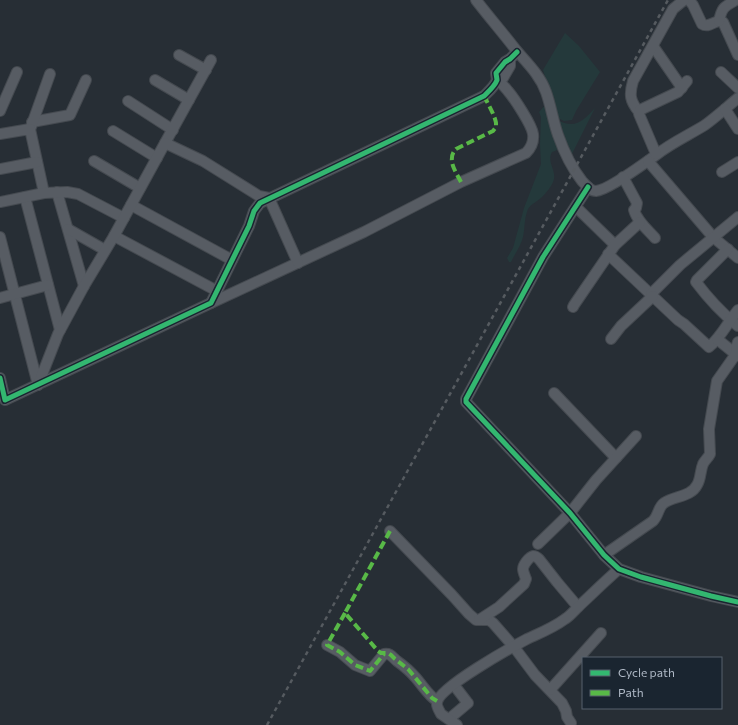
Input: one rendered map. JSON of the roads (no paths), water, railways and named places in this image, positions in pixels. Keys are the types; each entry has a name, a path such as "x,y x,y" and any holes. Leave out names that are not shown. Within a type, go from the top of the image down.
{"street":[{"path":"476,0 514,55 530,66 545,90 558,135 574,170 588,187 596,191 606,188 648,161 656,154 705,124 738,98"},
{"path":"656,154 638,114 639,112 633,104 630,93 633,81 673,9 684,0"},
{"path":"689,0 702,24 708,25 719,21 723,22 738,55"},
{"path":"719,21 721,11 736,0"},
{"path":"639,112 640,110 678,92 684,84 653,46"},
{"path":"179,55 206,70"},
{"path":"0,378 7,404 38,385 364,232 461,182 526,153 531,148 533,142 531,127 508,90 497,80 496,74 505,62 514,55"},
{"path":"38,385 60,330 114,236 211,60"},
{"path":"0,111 17,72"},
{"path":"721,72 738,88"},
{"path":"44,193 31,126 50,74"},
{"path":"0,134 70,115 86,80"},
{"path":"155,80 189,100"},
{"path":"211,304 260,202 484,96 497,80"},
{"path":"128,101 173,130"},
{"path":"725,109 738,129"},
{"path":"113,131 157,158"},
{"path":"166,143 203,161 259,196 269,198"},
{"path":"94,161 140,188"},
{"path":"648,161 713,237 738,258"},
{"path":"0,169 37,162"},
{"path":"722,172 738,162"},
{"path":"623,177 636,200 637,205 634,212 640,222 656,238"},
{"path":"588,187 543,257 466,400 468,405 570,512 604,555 618,568 642,577 738,602"},
{"path":"57,192 84,286"},
{"path":"0,202 44,193 67,192 78,194 124,218"},
{"path":"25,197 60,330"},
{"path":"269,198 298,263"},
{"path":"131,205 232,260"},
{"path":"576,206 614,245"},
{"path":"611,339 680,265 738,217"},
{"path":"573,308 614,245 640,222"},
{"path":"68,229 105,250"},
{"path":"114,236 217,291"},
{"path":"0,237 38,385"},
{"path":"728,249 696,281 705,293 734,323"},
{"path":"608,254 709,347 734,323 738,310"},
{"path":"0,298 48,285"},
{"path":"717,339 737,355"},
{"path":"604,555 653,521 657,516 660,507 664,503 691,492 696,488 703,464 710,454 710,430 717,381 737,355 738,342"},
{"path":"554,393 616,458"},
{"path":"538,544 570,512 596,480 636,436"},
{"path":"390,531 474,619 489,620 493,623 514,647 535,675 562,703 567,717 571,722"},
{"path":"479,620 499,607 524,584 526,579 523,568 528,560 533,556 536,556 539,559 578,607"},
{"path":"437,702 442,695 454,685 483,665 566,618 618,568"},
{"path":"550,690 601,633"},
{"path":"327,645 340,652 355,666 370,671 384,654 388,653 408,669 437,702 441,714 453,722 468,703 454,685"}],"railway":[{"path":"267,725 668,0"}]}
